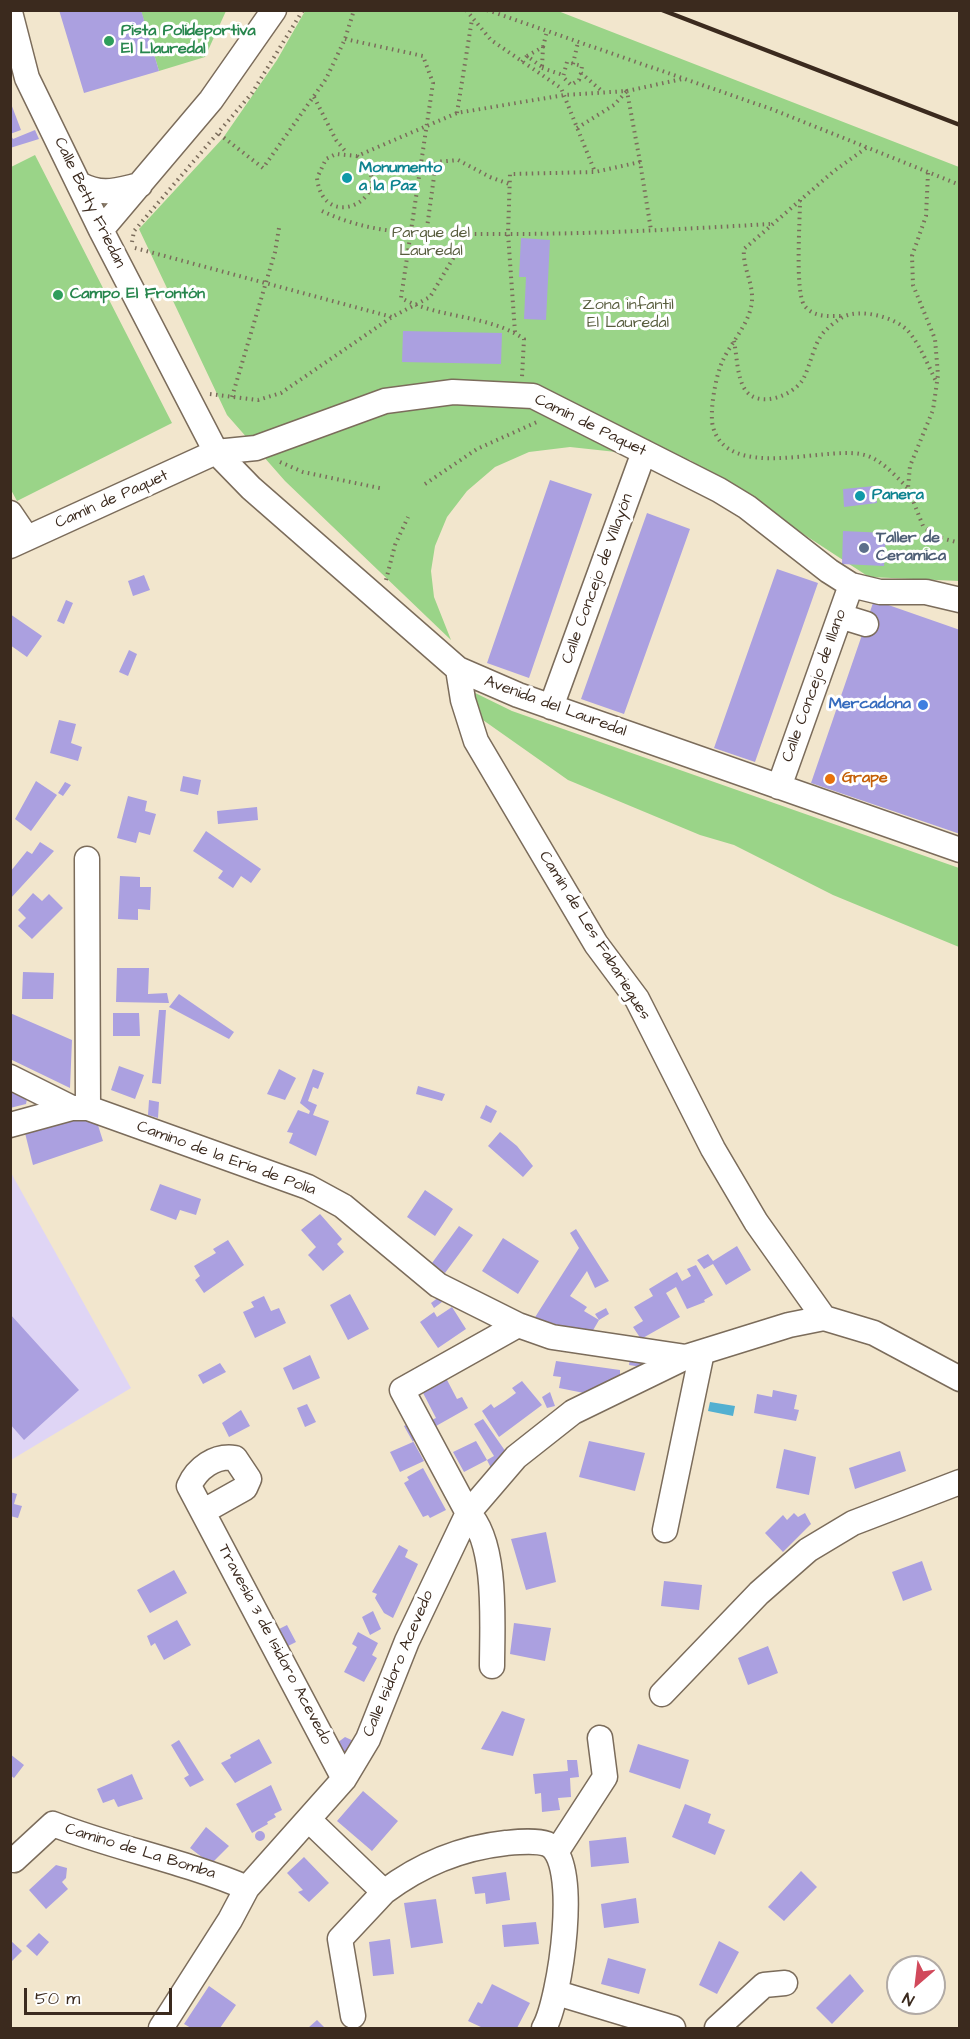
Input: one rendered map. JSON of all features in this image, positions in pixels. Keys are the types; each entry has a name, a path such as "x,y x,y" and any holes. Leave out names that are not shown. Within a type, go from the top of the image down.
{"street":[{"path":"101,230 212,100 274,10"},
{"name":"Calle Betty Friedan","path":"10,12 19,80 78,183 216,452"},
{"path":"78,183 95,192 110,192 140,185"},
{"name":"Camín de Paquet","path":"19,542 216,452 256,448 385,401 453,392 521,395 533,396 747,507 851,585 880,592 926,592 960,600"},
{"name":"Avenida del Lauredal","path":"216,452 251,488 458,669 551,707 960,850"},
{"name":"Calle Concejo de Villayón","path":"551,707 644,452"},
{"path":"10,513 19,542 10,563"},
{"name":"Calle Concejo de Illano","path":"779,787 851,585"},
{"path":"840,616 866,624"},
{"name":"Camín de Les Fabariegues","path":"458,669 463,700 476,741 596,944 636,999 713,1149 756,1222 824,1318"},
{"path":"10,1125 80,1108 87,859"},
{"name":"Camino de la Ería de Polía","path":"10,1077 80,1108 308,1187 343,1206 438,1285 518,1325 552,1337 694,1354 789,1325 824,1318 874,1333 960,1379"},
{"path":"492,1666 492,1582 477,1523 468,1513 402,1390 518,1325"},
{"path":"665,1530 694,1354"},
{"name":"Calle Isidoro Acevedo","path":"161,2028 230,1920 247,1888 344,1779 368,1739 406,1641 468,1513 516,1457 573,1412 694,1354"},
{"path":"662,1694 759,1593 807,1550 853,1523 960,1482"},
{"name":"Travesía 3 de Isidoro Acevedo","path":"204,1511 344,1779"},
{"path":"557,1851 605,1777 600,1738"},
{"path":"309,1820 384,1892"},
{"name":"Camino de La Bomba","path":"10,1858 14,1860 53,1824 101,1843 211,1873 247,1888"},
{"path":"353,2016 340,1939 384,1892 401,1879 438,1859 473,1847 519,1842 547,1844 557,1851 562,1863 566,1926 557,1993 544,2028"},
{"path":"717,2028 764,1985 785,1983"},
{"path":"557,1993 673,2028"}],"path":[{"path":"139,259 132,241 134,231 252,93 303,10"},
{"path":"219,134 263,168 326,79 345,39 354,10"},
{"path":"466,10 491,40 561,88 595,172"},
{"path":"488,10 774,110 960,185"},
{"path":"457,113 472,18"},
{"path":"540,74 547,31"},
{"path":"345,39 423,56 433,82 401,298 441,314 505,327 524,339 521,395"},
{"path":"573,64 578,42"},
{"path":"522,62 527,56 543,47"},
{"path":"527,56 542,67 563,75 571,85 579,80 582,66 567,62 563,75"},
{"path":"581,73 603,93"},
{"path":"357,156 457,113 564,95 627,91 683,79"},
{"path":"578,128 614,105 627,91"},
{"path":"627,91 651,230"},
{"path":"314,96 336,140 347,153"},
{"path":"866,148 800,200 744,249 743,261 751,283 751,308 722,361 713,399 713,427 722,443 735,454 776,459 837,453 862,454 882,463 908,488 923,526 938,537 960,543"},
{"path":"347,153 357,156 371,171 372,182 369,193 362,201 342,208 332,205 323,198 317,178 326,159 336,154 347,153"},
{"path":"426,235 436,162 458,160 509,184"},
{"path":"515,333 508,234 510,174 595,172 640,162"},
{"path":"908,488 910,466 933,410 937,383 935,339 913,285 912,256 926,216 928,173"},
{"path":"800,200 800,290 805,305 821,317 864,313 886,318 907,330 937,383"},
{"path":"322,211 340,220 411,235 575,234 772,224"},
{"path":"232,397 266,284 279,228"},
{"path":"188,398 199,393 258,400 281,393 392,317 430,297 468,234"},
{"path":"135,248 392,317"},
{"path":"734,341 741,378 746,391 760,399 776,398 790,393 802,381 823,333 844,316"},
{"path":"425,484 477,449 561,410"},
{"path":"256,448 284,465 303,472 384,489"},
{"path":"376,578 385,586 395,545 408,517"}],"shaded area":[{"path":"10,1171 131,1388 11,1460 10,1460"}],"green space":[{"path":"141,10 226,11 205,57 159,71"},
{"name":"Parque del Lauredal","path":"305,11 558,11 959,167 959,581 869,577 690,460 570,447 529,452 495,467 467,491 447,517 435,546 431,571 434,597 451,640 285,481 227,415 139,229 223,138 277,60"},
{"name":"Campo El Frontón","path":"35,155 172,423 17,501 10,488 11,167"},
{"path":"465,688 512,711 959,868 959,947 833,895 734,845 700,835 568,780 473,713"}],"water":[{"path":"710,1402 735,1406 733,1416 708,1411"}],"building":[{"name":"Pista Polideportiva El Llauredal","path":"59,10 141,10 159,71 84,93"},
{"path":"10,101 21,130 10,134"},
{"path":"35,130 39,139 10,148 10,134 13,139"},
{"path":"521,238 550,240 546,320 524,319 526,277 519,277"},
{"path":"403,331 502,333 501,364 402,362"},
{"path":"550,480 592,494 529,678 487,663"},
{"name":"Panera","path":"875,486 877,503 844,507 843,489"},
{"path":"647,513 690,529 624,714 581,699"},
{"name":"Taller de Ceramica","path":"843,531 886,533 884,566 842,564"},
{"path":"777,569 818,583 755,762 714,748"},
{"path":"144,575 150,590 133,596 128,581"},
{"path":"66,600 73,603 64,624 57,621"},
{"name":"Mercadona","path":"874,600 960,630 960,834 811,783"},
{"path":"10,614 42,636 27,657 10,645"},
{"path":"129,650 137,654 128,676 119,672"},
{"path":"59,720 76,724 71,743 82,747 78,761 50,753"},
{"path":"183,776 201,780 198,795 180,791"},
{"path":"36,781 57,795 31,831 15,819"},
{"path":"65,782 71,785 63,796 58,793"},
{"path":"128,796 147,801 145,811 156,814 150,835 139,832 136,843 117,838"},
{"path":"257,807 258,820 218,824 217,811"},
{"path":"206,831 261,869 251,883 241,876 233,888 218,878 223,871 193,851"},
{"path":"40,842 54,851 10,899 10,872 27,851 32,854"},
{"path":"120,876 140,877 140,887 151,887 150,910 138,909 138,920 118,919"},
{"path":"33,893 42,901 49,894 63,908 32,939 18,926 26,918 18,910"},
{"path":"117,968 149,968 148,994 167,993 169,1003 116,1002"},
{"path":"23,972 54,973 53,999 22,999"},
{"path":"179,994 234,1032 229,1039 169,1007"},
{"path":"159,1010 166,1010 161,1084 152,1083"},
{"path":"10,1013 72,1040 70,1088 10,1059"},
{"path":"113,1013 139,1013 140,1036 113,1036"},
{"path":"119,1066 144,1075 135,1099 111,1090"},
{"path":"279,1069 296,1078 285,1100 267,1094"},
{"path":"313,1069 324,1073 318,1089 313,1087 308,1101 317,1105 313,1115 329,1121 316,1156 289,1143 293,1133 287,1132 298,1110 309,1114 310,1111 300,1103"},
{"path":"10,1085 28,1094 26,1104 10,1108"},
{"path":"418,1086 445,1094 442,1101 416,1094"},
{"path":"149,1100 159,1102 158,1118 148,1115"},
{"path":"486,1105 497,1111 491,1123 480,1118"},
{"path":"86,1118 97,1122 103,1141 33,1165 25,1133"},
{"path":"500,1132 517,1146 533,1166 523,1177 488,1146"},
{"path":"160,1184 201,1199 196,1215 180,1210 176,1220 150,1210"},
{"path":"425,1190 453,1209 435,1236 407,1217"},
{"path":"320,1214 342,1239 337,1244 344,1252 323,1271 308,1255 316,1247 301,1230"},
{"path":"459,1226 473,1235 445,1273 432,1263"},
{"path":"576,1229 609,1281 595,1288 587,1271 570,1296 587,1307 584,1311 599,1320 588,1339 569,1333 553,1323 549,1331 532,1322 579,1248 570,1233"},
{"path":"503,1238 539,1261 518,1294 482,1271"},
{"path":"228,1240 244,1265 204,1293 195,1280 200,1276 194,1266 216,1253 213,1249"},
{"path":"737,1246 751,1270 726,1285 713,1264 704,1269 697,1260 708,1254 713,1261"},
{"path":"696,1265 713,1295 704,1300 705,1302 687,1309 676,1287 666,1293 680,1317 641,1339 633,1327 643,1321 634,1307 653,1296 649,1289 677,1272 682,1281 691,1276 687,1269"},
{"path":"350,1294 369,1329 348,1340 330,1305"},
{"path":"264,1296 271,1311 279,1308 286,1323 255,1338 243,1312 254,1307 251,1302"},
{"path":"439,1297 442,1302 434,1308 431,1303"},
{"path":"452,1307 466,1329 438,1348 420,1322 434,1312 437,1317"},
{"path":"606,1308 609,1314 599,1320 595,1314"},
{"path":"10,1314 79,1390 24,1440 10,1424"},
{"path":"310,1355 320,1378 293,1390 283,1368"},
{"path":"630,1357 643,1359 642,1367 629,1365"},
{"path":"556,1361 620,1370 620,1380 584,1393 559,1388 561,1377 553,1376"},
{"path":"220,1363 226,1372 203,1384 198,1375"},
{"path":"446,1378 457,1399 462,1397 468,1408 429,1430 425,1423 436,1418 422,1391"},
{"path":"522,1381 542,1405 499,1437 482,1411 491,1404 494,1408 516,1393 512,1388"},
{"path":"773,1390 797,1395 794,1409 799,1410 796,1421 754,1413 757,1394 772,1397"},
{"path":"550,1392 555,1406 547,1408 542,1397"},
{"path":"307,1404 316,1422 305,1427 297,1408"},
{"path":"241,1410 250,1426 229,1437 222,1423"},
{"path":"483,1419 508,1455 492,1470 487,1460 494,1456 474,1424"},
{"path":"414,1421 423,1437 413,1441 424,1461 400,1472 390,1452 413,1442 404,1426"},
{"path":"476,1441 487,1460 464,1472 453,1452"},
{"path":"589,1441 645,1453 635,1491 579,1477"},
{"path":"784,1449 816,1457 809,1495 776,1488"},
{"path":"900,1451 906,1471 855,1489 849,1468"},
{"path":"423,1468 446,1510 430,1518 428,1515 423,1517 404,1483 409,1480 407,1477"},
{"path":"10,1492 17,1494 14,1504 22,1506 18,1518 10,1516"},
{"path":"794,1513 798,1517 805,1513 811,1524 783,1552 765,1533 783,1515 787,1520"},
{"path":"546,1532 556,1582 526,1590 511,1539"},
{"path":"399,1545 408,1550 405,1557 418,1564 393,1618 384,1613 375,1598 377,1594 372,1592"},
{"path":"922,1561 932,1590 903,1601 892,1572"},
{"path":"174,1570 187,1593 150,1613 137,1590"},
{"path":"664,1581 702,1585 699,1610 661,1606"},
{"path":"373,1611 381,1629 370,1635 362,1617"},
{"path":"177,1620 191,1645 164,1660 155,1643 151,1646 147,1636"},
{"path":"514,1623 551,1628 545,1661 510,1654"},
{"path":"287,1625 296,1642 284,1648 275,1631"},
{"path":"358,1632 378,1643 372,1655 377,1658 364,1682 344,1672 357,1647 352,1644"},
{"path":"768,1646 778,1673 748,1685 738,1658"},
{"path":"502,1711 525,1719 513,1756 481,1749"},
{"path":"345,1737 358,1743 350,1758 342,1754 337,1743"},
{"path":"259,1739 272,1763 235,1783 221,1763 231,1758 230,1755"},
{"path":"179,1740 204,1780 190,1787 184,1778 189,1775 171,1745"},
{"path":"638,1744 689,1760 680,1789 629,1772"},
{"path":"10,1754 24,1765 14,1778 10,1775"},
{"path":"567,1760 577,1760 579,1777 570,1778 571,1797 558,1798 560,1810 542,1812 541,1793 535,1794 533,1774 568,1771"},
{"path":"132,1774 143,1799 118,1807 114,1799 103,1803 97,1789"},
{"path":"271,1785 282,1810 274,1814 276,1817 267,1822 268,1824 252,1833 236,1804"},
{"path":"363,1791 398,1821 372,1851 337,1821"},
{"path":"685,1804 711,1814 708,1823 725,1830 715,1855 672,1837"},
{"path":"206,1827 229,1846 211,1864 190,1848"},
{"path":"260,1831 264,1832 264,1840 260,1841 256,1840 255,1836 256,1832"},
{"path":"626,1837 629,1863 591,1867 589,1841"},
{"path":"304,1857 329,1883 309,1902 298,1892 303,1890 287,1873"},
{"path":"56,1865 67,1868 66,1878 62,1882 68,1889 46,1909 29,1890"},
{"path":"801,1871 817,1887 784,1921 768,1907"},
{"path":"506,1872 510,1900 486,1904 485,1893 475,1894 472,1877"},
{"path":"636,1898 639,1923 604,1928 601,1904"},
{"path":"436,1899 443,1943 411,1948 404,1903"},
{"path":"536,1922 539,1944 504,1947 502,1925"},
{"path":"39,1933 49,1942 37,1956 26,1946"},
{"path":"390,1939 394,1974 373,1976 369,1942"},
{"path":"10,1940 22,1951 10,1963"},
{"path":"719,1941 739,1952 717,1994 699,1985"},
{"path":"608,1958 646,1969 639,1994 601,1984"},
{"path":"850,1974 864,1991 832,2024 816,2008"},
{"path":"492,1984 530,2003 517,2028 483,2028 468,2021 478,2002 482,2004"},
{"path":"209,1986 236,2005 220,2028 191,2028 184,2024"},
{"path":"317,2020 325,2028 308,2028"}],"railway":[{"path":"662,10 960,125"}],"place":[{"name":"Pista Polideportiva El Llauredal","path":"109,41"},
{"name":"Monumento a la Paz","path":"347,178"},
{"name":"Campo El Frontón","path":"58,295"},
{"name":"Panera","path":"860,496"},
{"name":"Taller de Ceramica","path":"864,548"},
{"name":"Mercadona","path":"923,705"},
{"name":"Grape","path":"830,779"}],"park label":[{"name":"Zona infantil El Lauredal","path":"628,315"}]}
